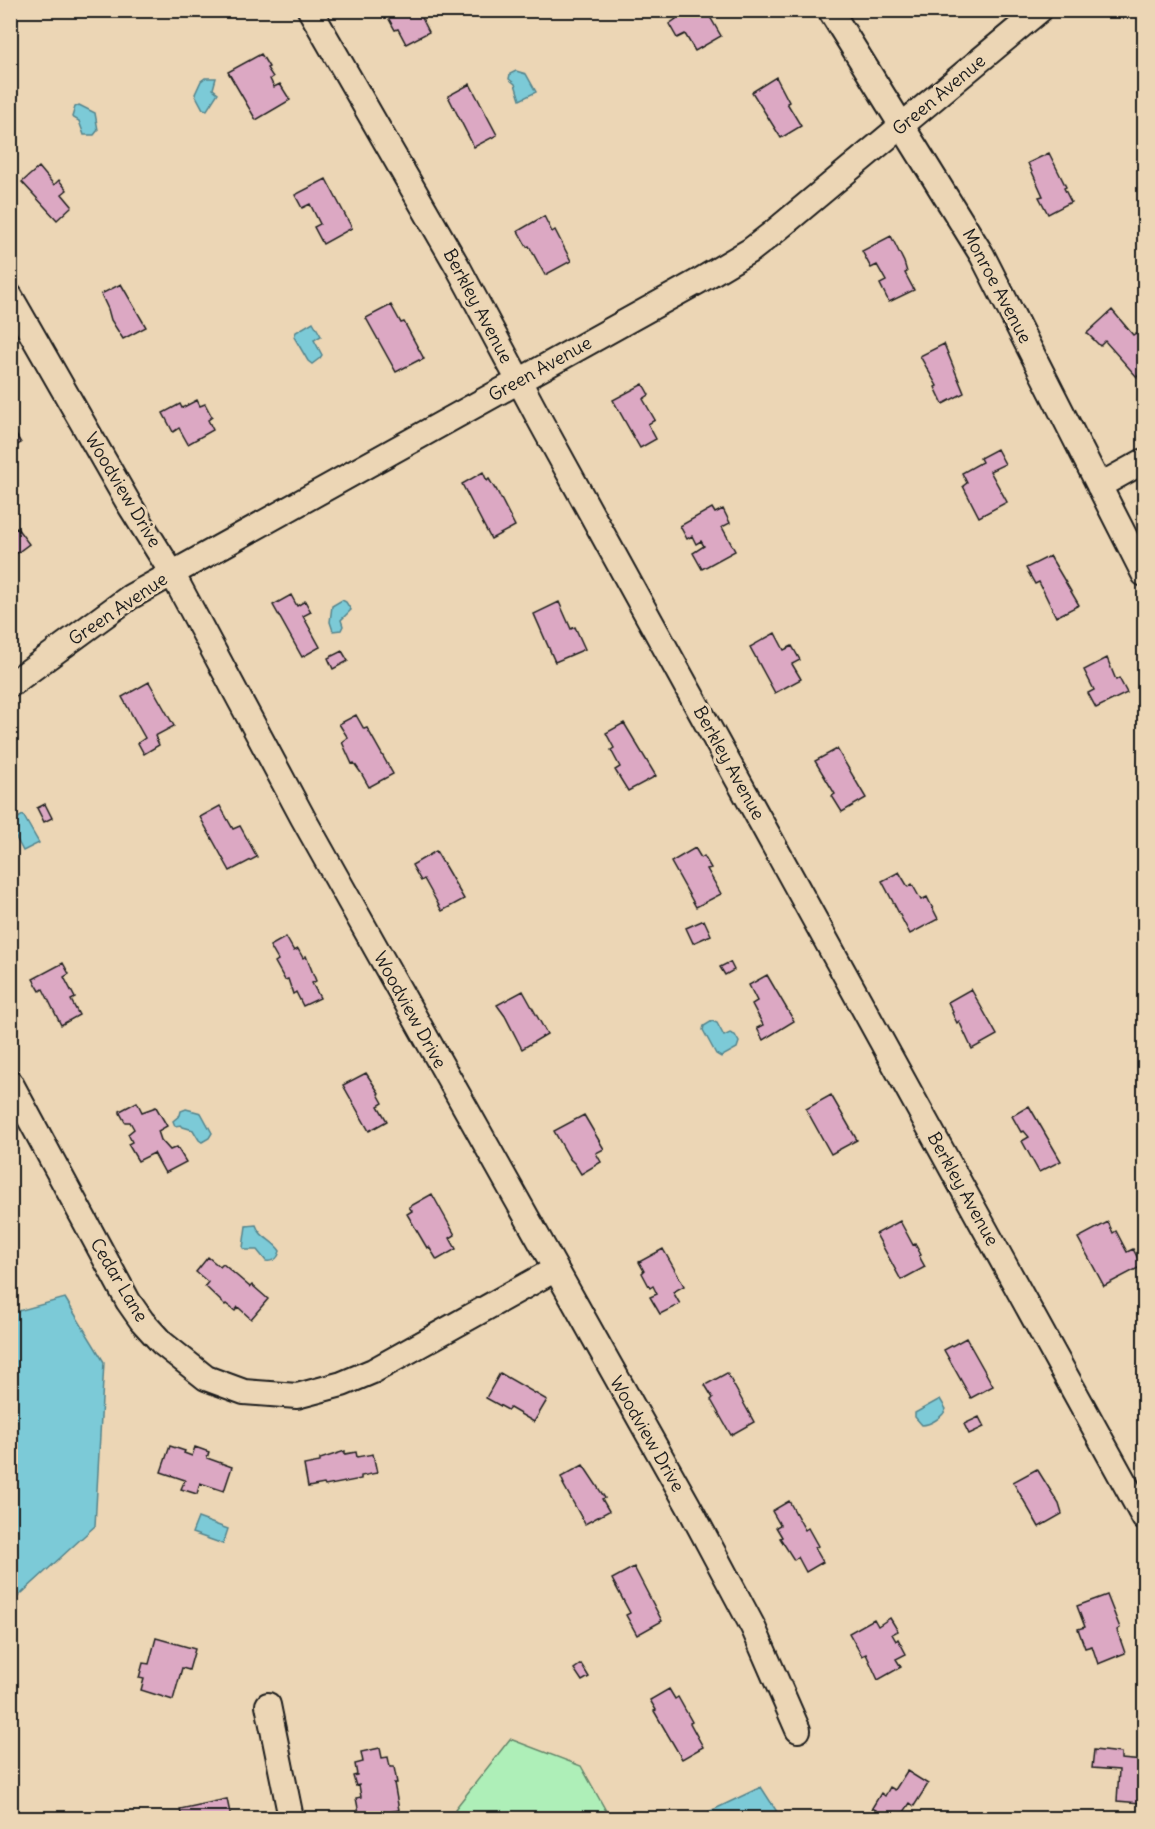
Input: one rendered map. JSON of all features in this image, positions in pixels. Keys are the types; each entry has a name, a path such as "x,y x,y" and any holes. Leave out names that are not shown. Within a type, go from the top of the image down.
{"street":[{"name":"Berkley Avenue","path":"310,10 459,268 518,381 1144,1518"},
{"name":"Monroe Avenue","path":"830,10 982,255 1144,574"},
{"name":"Green Avenue","path":"10,685 130,597 699,282 751,250 1040,10"},
{"name":"Woodview Drive","path":"10,296 129,504 172,573 303,818 554,1270 688,1505 748,1617 798,1730"},
{"path":"1099,486 1144,461"},
{"name":"Cedar Lane","path":"10,1082 123,1291 142,1321 162,1343 206,1378 244,1392 297,1396 342,1384 373,1371 554,1270"},
{"path":"268,1705 291,1818"}],"green space":[{"path":"510,1739 581,1766 610,1818 457,1818 455,1809"}],"water":[{"path":"516,71 526,74 536,92 520,100 515,84 509,79 510,74"},
{"path":"205,78 216,78 213,89 218,93 207,110 203,109 195,94 201,81"},
{"path":"79,105 95,113 98,130 94,135 84,135 79,121 72,117 75,107"},
{"path":"313,322 321,336 314,340 322,355 312,364 294,337 296,332"},
{"path":"342,600 351,610 341,620 343,626 341,630 333,631 330,622 332,606"},
{"path":"23,815 39,843 23,851 11,828 11,822"},
{"path":"712,1021 717,1023 724,1036 730,1033 735,1035 739,1042 737,1048 721,1057 716,1054 703,1030 704,1026"},
{"path":"186,1109 201,1113 212,1133 209,1138 202,1142 193,1130 181,1125 175,1126 173,1121 181,1111"},
{"path":"256,1225 260,1233 280,1251 277,1258 266,1261 257,1250 243,1248 246,1226"},
{"path":"65,1298 104,1362 95,1526 11,1603 11,1313"},
{"path":"940,1399 946,1409 942,1415 929,1424 922,1425 915,1417 915,1413"},
{"path":"198,1518 228,1529 223,1544 192,1533"},
{"path":"761,1787 781,1818 696,1818"}],"building":[{"path":"384,10 418,10 429,32 406,44"},
{"path":"670,10 706,10 721,36 695,51 685,34 677,38 669,24 676,19"},
{"path":"261,54 273,77 270,79 274,87 280,84 290,100 256,120 228,72"},
{"path":"776,77 789,102 787,103 801,126 781,138 752,92"},
{"path":"470,84 497,135 474,147 448,96"},
{"path":"1049,153 1071,202 1048,214 1039,197 1043,196 1028,163"},
{"path":"39,167 54,185 59,180 67,190 62,194 72,206 57,220 22,182"},
{"path":"326,179 352,228 323,244 314,227 320,224 310,204 302,208 295,195"},
{"path":"544,216 552,232 555,230 571,261 545,275 518,231"},
{"path":"891,236 914,290 889,302 880,284 886,281 877,265 871,268 862,251"},
{"path":"121,284 146,327 123,339 111,320 101,294"},
{"path":"391,305 401,323 404,322 424,359 396,372 366,318"},
{"path":"1112,310 1133,335 1136,333 1144,342 1144,370 1137,377 1105,341 1100,346 1087,333"},
{"path":"944,344 964,393 943,404 935,387 937,386 920,356"},
{"path":"643,384 649,395 643,399 655,420 648,424 656,439 640,448 613,400"},
{"path":"197,400 200,406 205,404 212,417 208,420 213,430 188,444 179,428 173,432 163,413 180,404 182,408"},
{"path":"10,425 21,443 10,449"},
{"path":"997,449 1005,464 990,471 1007,502 979,517 963,486 967,483 962,473 982,462 980,458"},
{"path":"483,472 487,481 489,479 496,489 515,526 491,539 462,484"},
{"path":"712,508 715,513 723,509 730,523 722,527 735,551 702,569 693,553 704,546 701,541 696,544 692,536 687,539 680,526"},
{"path":"17,528 29,544 13,556 10,553 10,532"},
{"path":"1050,556 1079,605 1056,617 1039,582 1035,584 1026,568"},
{"path":"291,595 297,606 305,601 311,612 303,616 320,647 302,657 273,605"},
{"path":"559,602 571,629 575,627 585,649 555,662 534,614"},
{"path":"775,633 784,650 792,646 800,660 792,664 801,679 775,693 750,647"},
{"path":"342,651 348,661 333,669 328,658"},
{"path":"1107,658 1116,680 1119,678 1127,693 1096,708 1088,693 1094,690 1084,670"},
{"path":"149,682 174,726 155,736 159,745 144,754 138,743 145,738 122,697"},
{"path":"356,715 364,729 367,728 393,774 369,787 354,763 352,764 342,742 348,738 339,724"},
{"path":"624,723 656,776 628,791 615,770 620,767 611,750 614,748 606,733"},
{"path":"837,749 866,798 842,812 832,796 835,794 815,761"},
{"path":"45,804 52,818 44,822 37,808"},
{"path":"220,806 233,829 240,826 257,857 230,871 200,817"},
{"path":"695,848 701,858 704,856 711,868 707,869 721,894 696,907 671,862"},
{"path":"436,851 464,899 442,911 424,879 421,881 412,865"},
{"path":"899,872 908,887 912,884 921,900 927,897 938,919 910,934 882,881"},
{"path":"704,920 711,935 693,943 686,928"},
{"path":"286,937 294,951 298,949 303,958 306,956 316,981 312,983 320,998 303,1006 296,992 293,994 288,979 285,980 275,962 278,960 270,946"},
{"path":"730,962 734,970 725,975 720,967"},
{"path":"63,963 69,974 64,977 75,998 71,1000 79,1015 61,1025 43,989 40,991 33,979"},
{"path":"767,975 794,1021 763,1040 757,1028 763,1025 752,1004 757,1001 749,985"},
{"path":"971,989 997,1035 972,1049 948,1002"},
{"path":"523,991 547,1034 522,1049 497,1005"},
{"path":"366,1073 379,1093 383,1103 378,1106 387,1121 369,1131 343,1085"},
{"path":"831,1095 857,1140 831,1154 806,1109"},
{"path":"137,1102 142,1112 156,1107 167,1126 158,1131 161,1140 170,1150 177,1147 186,1162 165,1173 154,1153 138,1161 128,1144 132,1142 128,1134 134,1129 130,1122 125,1122 120,1113"},
{"path":"1029,1106 1061,1161 1039,1172 1022,1141 1029,1137 1024,1131 1021,1132 1012,1116"},
{"path":"584,1115 604,1149 596,1153 601,1162 581,1174 554,1131"},
{"path":"432,1194 455,1235 450,1238 456,1249 437,1260 429,1247 427,1248 407,1214 412,1211 409,1207"},
{"path":"900,1221 921,1255 919,1256 925,1267 901,1280 876,1234"},
{"path":"1108,1222 1113,1233 1116,1231 1127,1252 1133,1249 1142,1266 1104,1286 1078,1238"},
{"path":"663,1249 684,1286 673,1292 680,1304 660,1314 650,1297 657,1294 653,1286 650,1288 639,1262"},
{"path":"208,1257 220,1267 223,1264 268,1299 251,1319 238,1307 235,1311 225,1305 205,1286 208,1282 196,1272"},
{"path":"966,1338 993,1386 971,1398 944,1350"},
{"path":"500,1373 547,1400 534,1422 486,1398"},
{"path":"727,1373 754,1422 731,1435 705,1385"},
{"path":"979,1417 984,1427 969,1434 964,1424"},
{"path":"170,1446 192,1456 195,1447 209,1452 207,1458 232,1467 224,1491 200,1483 197,1494 181,1489 185,1480 161,1472"},
{"path":"345,1451 345,1454 356,1452 357,1457 373,1454 377,1473 361,1476 361,1479 308,1487 304,1465 320,1462 320,1459"},
{"path":"583,1465 605,1498 602,1499 609,1511 585,1524 561,1477"},
{"path":"1037,1469 1059,1504 1062,1514 1039,1527 1013,1482"},
{"path":"789,1501 805,1530 808,1528 818,1546 815,1548 823,1562 806,1572 798,1557 794,1560 780,1538 782,1537 776,1527 780,1525 772,1511"},
{"path":"634,1567 662,1621 637,1635 626,1615 630,1613 612,1579"},
{"path":"1107,1595 1120,1628 1117,1630 1125,1653 1098,1664 1092,1646 1085,1648 1078,1629 1085,1627 1077,1606"},
{"path":"890,1618 898,1631 892,1634 896,1641 898,1639 906,1654 896,1659 901,1667 878,1680 866,1654 862,1656 849,1633 874,1619 878,1626"},
{"path":"156,1638 195,1649 189,1670 182,1668 173,1700 141,1690 144,1679 139,1678 143,1663 149,1664"},
{"path":"581,1664 589,1677 582,1681 574,1669"},
{"path":"669,1689 675,1699 678,1697 703,1747 682,1759 650,1700"},
{"path":"380,1748 382,1758 388,1757 390,1767 394,1767 397,1783 394,1783 399,1810 360,1818 356,1798 361,1797 359,1785 356,1786 353,1776 357,1775 355,1764 363,1762 361,1752"},
{"path":"1094,1750 1121,1753 1121,1759 1144,1761 1144,1790 1142,1790 1141,1803 1117,1801 1119,1770 1092,1768"},
{"path":"907,1771 928,1784 914,1806 910,1803 900,1818 870,1818 876,1810 872,1808 881,1793 885,1796 890,1787 895,1790"},
{"path":"227,1799 231,1818 182,1818 180,1809"}]}
